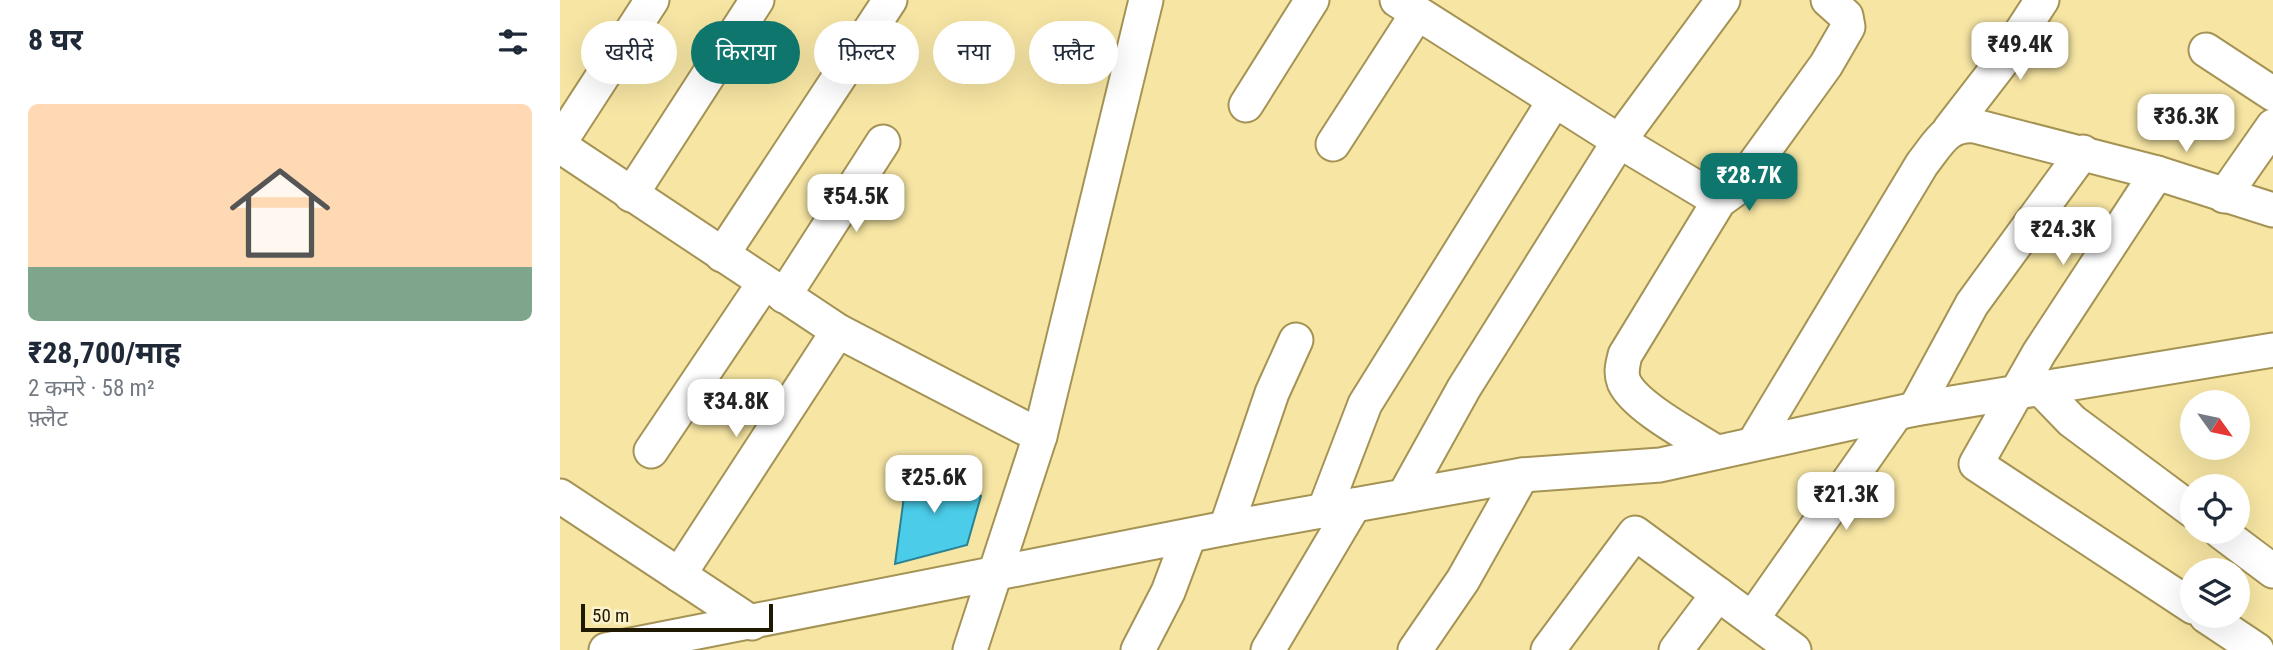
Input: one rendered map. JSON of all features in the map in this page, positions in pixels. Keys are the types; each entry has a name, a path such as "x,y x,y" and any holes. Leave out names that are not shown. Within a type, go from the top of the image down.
{"street":[{"path":"652,0 560,144 632,195 838,331 1040,436"},
{"path":"632,195 757,0"},
{"path":"722,255 890,0"},
{"path":"970,650 1040,436 1146,0"},
{"path":"1246,105 1312,0"},
{"path":"1404,496 1464,388 1619,141 1723,0"},
{"path":"1716,452 1642,402 1624,383 1621,370 1626,355 1719,201 1737,188 1826,65 1849,27 1846,16 1828,0"},
{"path":"1754,443 1922,164 2001,63 2042,0"},
{"path":"1333,144 1407,7 1477,48 1554,101 1719,201"},
{"path":"2206,50 2273,94"},
{"path":"1268,650 1339,508 1365,404 1554,101"},
{"path":"1950,129 1961,124 1975,125 2083,152 2273,210"},
{"path":"2224,196 2273,126"},
{"path":"650,451 883,142"},
{"path":"1752,619 1905,412 1972,304 2083,152"},
{"path":"2157,173 2039,353 2028,390 1976,464 2180,598"},
{"path":"679,575 838,331"},
{"path":"1226,527 1272,393 1296,340"},
{"path":"606,650 1226,527 1522,475 1660,465 1905,412 2273,350"},
{"path":"2028,390 2180,501"},
{"path":"1415,650 1463,580 1522,475"},
{"path":"560,496 752,623"},
{"path":"1548,650 1635,533 1789,649"},
{"path":"1138,650 1168,592 1189,536"},
{"path":"2237,544 2273,571"},
{"path":"1676,650 1718,594"},
{"path":"2224,628 2258,650"}],"building":[{"path":"909,459 981,496 967,545 895,564"}]}
